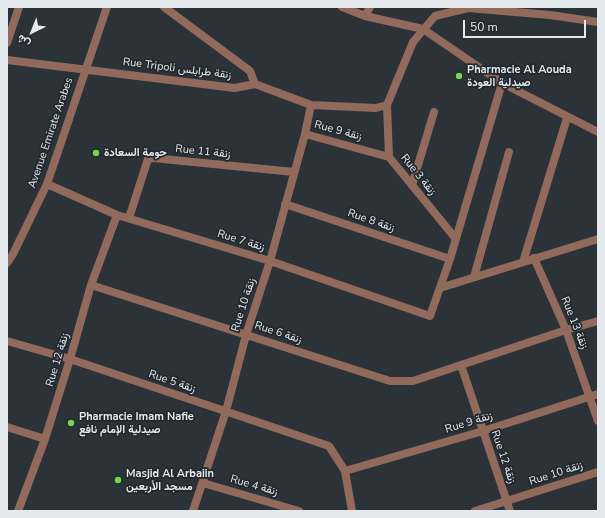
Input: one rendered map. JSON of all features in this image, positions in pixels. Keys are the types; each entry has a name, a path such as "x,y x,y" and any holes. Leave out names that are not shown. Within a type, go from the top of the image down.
{"street":[{"path":"7,43 19,7"},
{"name":"Avenue Emirate Arabes","path":"7,262 10,252 47,184 107,7"},
{"path":"164,7 250,71 255,84 311,104 376,108 388,105"},
{"path":"342,7 365,16 423,29 502,83 598,132"},
{"path":"365,16 370,7"},
{"name":"Rue 3 زنقة","path":"456,239 389,157 388,105 413,42 435,16 468,7 550,15 598,22"},
{"path":"550,15 554,7"},
{"name":"Rue Tripoli زنقة طرابلس","path":"7,60 235,88 255,84"},
{"path":"440,288 502,83"},
{"name":"Rue 10 زنقة","path":"193,511 226,411 246,335 270,261 305,134 311,104"},
{"path":"412,185 434,112"},
{"path":"523,262 568,118"},
{"name":"Rue 9 زنقة","path":"305,134 389,157"},
{"path":"474,277 510,152"},
{"name":"Rue 11 زنقة","path":"129,218 148,159 153,158 294,172"},
{"name":"Rue 7 زنقة","path":"47,184 117,215 270,261 430,316 440,288"},
{"name":"Rue 8 زنقة","path":"285,204 450,259"},
{"name":"Rue 12 زنقة","path":"18,511 45,439 70,359 91,284 117,215"},
{"path":"440,288 598,239"},
{"name":"Rue 13 زنقة","path":"534,258 566,330 598,421"},
{"name":"Rue 6 زنقة","path":"91,284 390,381 414,381 566,330 598,321"},
{"name":"Rue 5 زنقة","path":"7,341 70,359 329,446 345,471"},
{"name":"Rue 12 زنقة","path":"461,365 510,511"},
{"name":"Rue 9 زنقة","path":"345,471 483,431 598,394"},
{"path":"7,427 45,439"},
{"path":"345,471 352,511"},
{"name":"Rue 10 زنقة","path":"475,511 598,472"},
{"name":"Rue 4 زنقة","path":"203,483 299,511"}],"place":[{"name":"Pharmacie Al Aouda صيدلية العودة","path":"459,76"},
{"name":"حومة السعادة","path":"96,153"},
{"name":"Pharmacie Imam Nafie صيدلية الإمام نافع","path":"71,423"},
{"name":"Masjid Al Arbaiin مسجد الأربعين","path":"118,480"}]}
